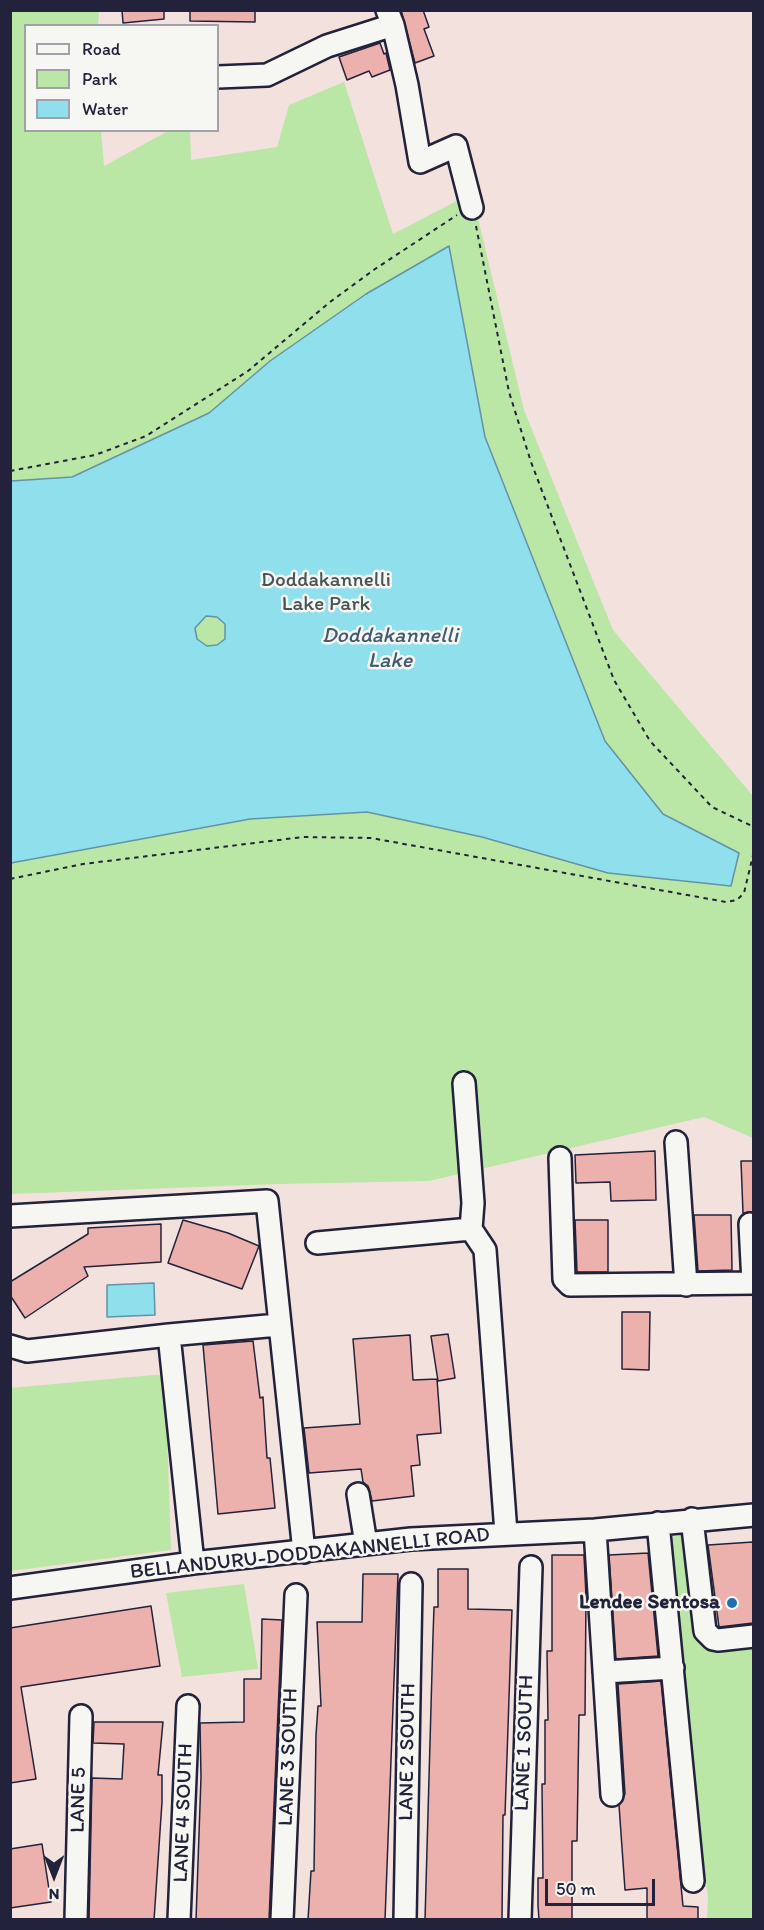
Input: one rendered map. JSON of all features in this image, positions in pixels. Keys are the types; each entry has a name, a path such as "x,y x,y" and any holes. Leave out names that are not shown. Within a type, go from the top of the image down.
{"street":[{"path":"219,77 267,75 390,18 407,85 420,162 456,146 472,208"},
{"path":"464,1083 473,1203 471,1229 484,1250 506,1533"},
{"path":"676,1142 686,1285"},
{"path":"560,1158 564,1279 570,1286 753,1283 750,1224"},
{"path":"10,1216 267,1201 304,1552"},
{"path":"317,1243 471,1229"},
{"path":"10,1346 27,1351 279,1325"},
{"path":"169,1335 193,1563"},
{"path":"358,1494 366,1544"},
{"name":"BELLANDURU-DODDAKANNELLI ROAD","path":"10,1588 193,1563 366,1544 506,1533 595,1530 753,1515"},
{"path":"692,1520 705,1631 713,1640 753,1636"},
{"path":"658,1523 693,1881"},
{"path":"595,1530 612,1795"},
{"name":"LANE 1 SOUTH","path":"520,1920 531,1567"},
{"name":"LANE 2 SOUTH","path":"405,1920 411,1584"},
{"name":"LANE 3 SOUTH","path":"282,1920 296,1595"},
{"path":"604,1672 673,1668"},
{"name":"LANE 4 SOUTH","path":"179,1920 188,1706"},
{"name":"LANE 5","path":"76,1920 81,1716"}],"path":[{"path":"10,471 95,454 146,436 248,371 330,302 375,269 451,218 472,208 509,392 555,527 614,680 650,741 712,807 753,827"},
{"path":"10,879 83,864 303,837 371,838 726,902 737,900 744,893 753,851"}],"green space":[{"name":"Doddakannelli Lake Park","path":"10,11 99,11 98,24 24,24 24,132 101,132 104,166 166,132 190,132 191,160 277,147 289,105 344,82 393,234 472,193 524,410 613,630 753,796 753,1138 704,1117 429,1181 11,1194"},
{"path":"165,1374 171,1550 11,1571 10,1388"},
{"path":"689,1535 701,1646 753,1642 753,1919 707,1919 708,1899 666,1537"},
{"path":"244,1584 258,1669 182,1677 166,1593"}],"water":[{"name":"Doddakannelli Lake","path":"449,246 485,437 605,741 663,814 739,853 731,886 608,873 482,837 367,812 250,819 11,863 11,481 72,477 209,413 270,361 366,294","holes":["206,616 217,617 225,624 225,639 217,645 207,646 197,639 195,628"]},
{"path":"154,1283 155,1315 107,1317 107,1285"}],"building":[{"path":"122,10 164,10 164,19 123,23"},
{"path":"190,10 255,10 255,22 190,21"},
{"path":"401,10 423,10 429,27 424,29 434,56 415,63"},
{"path":"380,43 384,54 386,53 390,70 372,77 369,71 347,80 339,57"},
{"path":"655,1151 656,1200 611,1201 610,1182 576,1183 575,1155"},
{"path":"741,1161 753,1161 753,1212 743,1213"},
{"path":"694,1215 731,1215 732,1270 698,1271"},
{"path":"183,1220 228,1233 259,1246 242,1289 168,1263"},
{"path":"575,1220 608,1220 608,1272 577,1272"},
{"path":"161,1224 161,1262 84,1267 88,1276 25,1318 10,1295 10,1282 88,1234 88,1228"},
{"path":"622,1312 650,1312 649,1370 622,1369"},
{"path":"448,1334 455,1378 438,1381 431,1336"},
{"path":"410,1335 413,1380 437,1379 441,1433 417,1435 420,1465 411,1466 414,1496 372,1501 368,1486 363,1482 361,1469 309,1473 304,1428 360,1424 353,1339"},
{"path":"253,1341 260,1398 263,1397 267,1458 270,1458 275,1508 218,1514 203,1345"},
{"name":"Lendee Sentosa","path":"753,1542 753,1623 719,1627 708,1545"},
{"path":"648,1553 658,1656 616,1659 609,1555"},
{"path":"552,1555 584,1555 585,1715 579,1715 577,1841 572,1841 572,1920 539,1920 538,1905 538,1878 543,1878 542,1784 545,1784 545,1720 548,1720 547,1651 552,1651"},
{"path":"438,1569 468,1569 468,1609 512,1610 505,1815 503,1815 502,1920 425,1920 434,1607 438,1607"},
{"path":"363,1574 398,1574 385,1920 308,1920 311,1871 314,1871 316,1735 318,1706 321,1706 317,1622 362,1622"},
{"path":"151,1606 160,1666 21,1687 36,1779 10,1783 10,1628"},
{"path":"262,1619 282,1620 269,1920 196,1920 201,1777 200,1723 244,1722 244,1679 261,1679"},
{"path":"661,1681 683,1906 698,1907 698,1920 647,1920 647,1888 625,1890 619,1805 625,1794 618,1684"},
{"path":"94,1722 163,1722 158,1775 162,1775 162,1802 154,1920 89,1920 92,1778 122,1779 124,1744 93,1743"},
{"path":"42,1844 51,1902 10,1908 10,1849"}],"place":[{"name":"Lendee Sentosa","path":"732,1603"}]}
